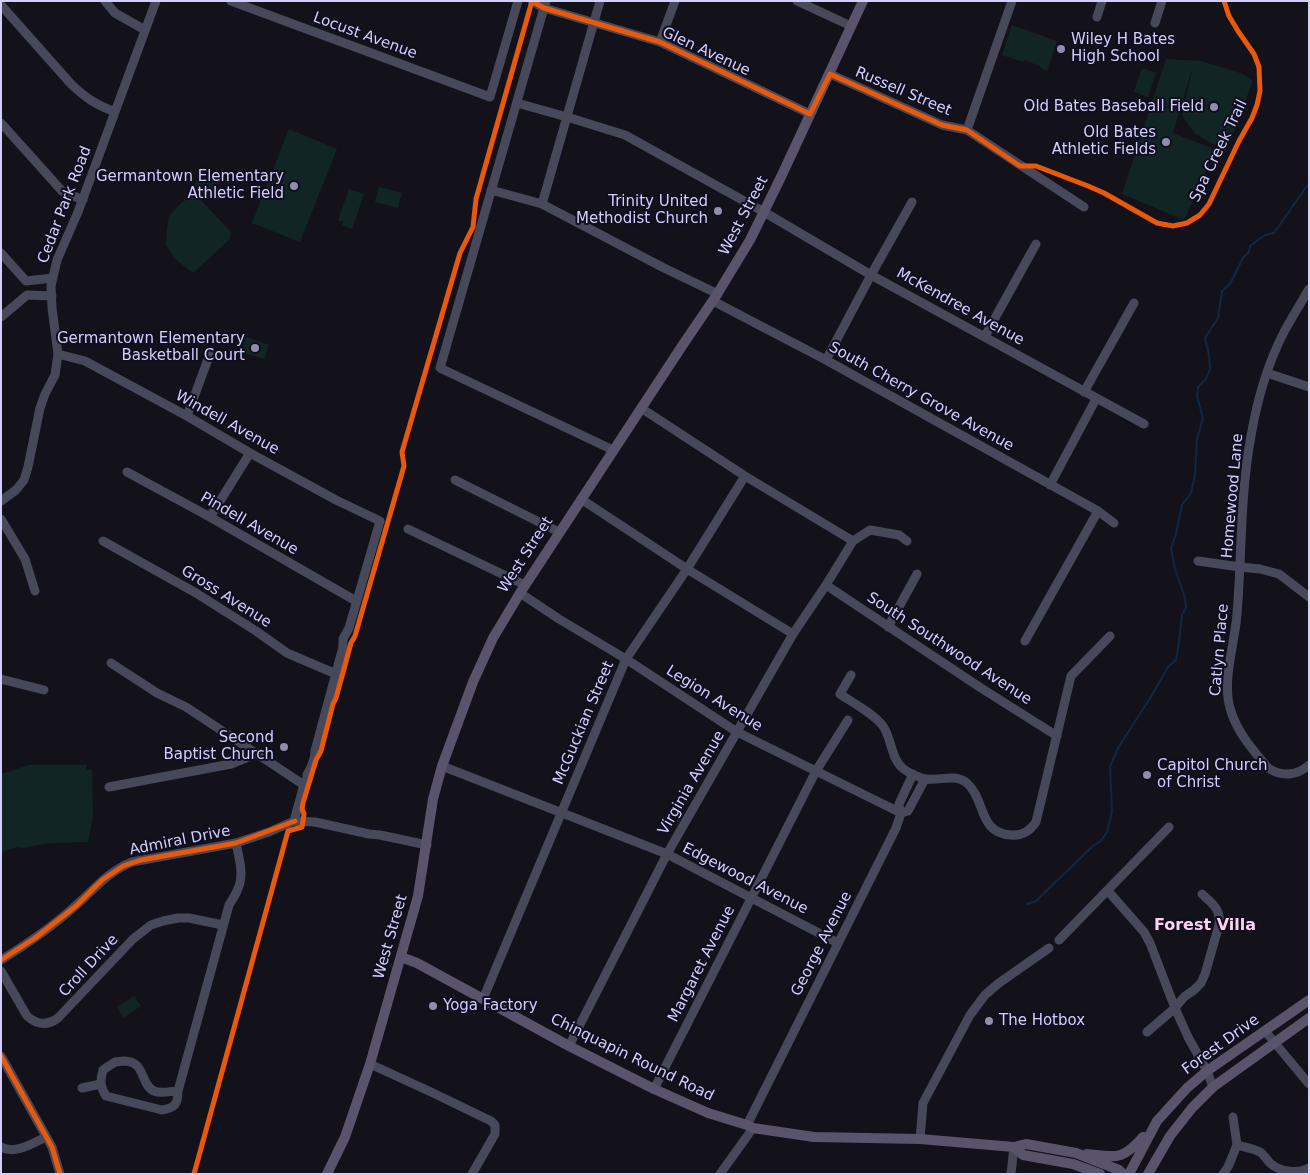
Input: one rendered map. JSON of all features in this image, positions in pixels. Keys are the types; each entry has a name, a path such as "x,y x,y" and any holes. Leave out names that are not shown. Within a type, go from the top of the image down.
{"main road":[{"name":"West Street","path":"327,1174 345,1137 370,1064 418,896 433,799 442,766 472,682 493,638 522,589 715,297 750,240 863,1"},
{"name":"Chinquapin Round Road","path":"401,957 417,963 569,1046 654,1089 708,1113 750,1127 814,1137 920,1139 1014,1147 1026,1144 1076,1153 1119,1170 1123,1174"},
{"name":"Forest Drive","path":"1129,1174 1157,1121 1187,1088 1207,1071 1309,1000"},
{"name":"Forest Drive","path":"1148,1174 1170,1136 1192,1108 1213,1087 1309,1018"},
{"path":"1076,1153 1112,1156 1129,1152 1157,1121"},
{"name":"Chinquapin Round Road","path":"1014,1147 1022,1155 1072,1164 1100,1174"},
{"path":"1072,1164 1090,1174"}],"street":[{"path":"105,1 115,13 145,30"},
{"name":"Cedar Park Road","path":"1,501 16,490 24,480 40,408 55,375 58,354 51,286 56,260 78,212 156,1"},
{"name":"Locust Avenue","path":"230,1 490,97 518,1"},
{"name":"Glen Avenue","path":"532,1 594,24 660,42 810,114"},
{"path":"542,204 600,1"},
{"path":"660,42 675,1"},
{"path":"797,1 851,26"},
{"path":"1012,1 967,130 1084,207"},
{"path":"1097,17 1102,1"},
{"path":"1155,23 1162,1"},
{"path":"1,5 77,90 97,105 115,112"},
{"path":"545,5 440,368 613,450"},
{"name":"Russell Street","path":"830,74 942,125 967,130"},
{"path":"516,102 625,135 764,212"},
{"path":"1,124 62,191 82,200"},
{"name":"South Cherry Grove Avenue","path":"491,190 542,204 662,267 1098,511 1114,523"},
{"path":"826,360 871,274 912,202"},
{"name":"McKendree Avenue","path":"764,212 871,274 1144,424"},
{"path":"985,336 1036,244"},
{"path":"1,253 26,281 27,295"},
{"path":"26,281 53,278"},
{"name":"Homewood Lane","path":"1240,567 1246,475 1251,436 1258,404 1267,373 1284,332 1309,289"},
{"path":"1,317 27,295 52,296"},
{"path":"1084,392 1134,303"},
{"path":"187,416 212,351"},
{"name":"Windell Avenue","path":"58,354 85,361 336,500 380,521 356,601"},
{"path":"1267,373 1309,387"},
{"path":"1050,484 1096,399"},
{"path":"641,408 745,476 853,541 870,530 899,535 907,541"},
{"path":"210,517 250,452"},
{"name":"Pindell Avenue","path":"127,472 210,517 356,601"},
{"name":"McGuckian Street","path":"483,999 626,659 687,569 745,476"},
{"path":"454,480 559,532"},
{"path":"581,499 687,569 794,634"},
{"path":"1025,641 1098,511"},
{"path":"1,519 26,559 35,592"},
{"name":"Legion Avenue","path":"408,529 522,589 559,619 626,659 736,732 901,812"},
{"name":"Gross Avenue","path":"103,541 196,593 288,653 336,674"},
{"name":"Virginia Avenue","path":"569,1046 667,854 794,634 853,541"},
{"path":"1198,561 1260,569 1279,574 1309,597"},
{"name":"Catlyn Place","path":"1240,567 1237,623 1228,679 1229,707 1237,728 1268,768 1274,772 1290,775 1303,770 1309,765"},
{"path":"888,627 917,574"},
{"name":"South Southwood Avenue","path":"826,586 1057,736"},
{"path":"294,821 307,775 315,755 343,647 350,635 349,628 356,601"},
{"path":"851,675 840,694 873,717 882,726 889,737 898,764 904,770 925,779 953,778 965,782 974,793 989,826 994,831 1014,836 1024,834 1036,822 1071,676 1110,636"},
{"path":"112,662 156,693 186,707 304,785"},
{"path":"1,679 44,690"},
{"name":"Margaret Avenue","path":"654,1089 816,771 848,720"},
{"path":"109,787 232,764 255,753"},
{"name":"Edgewood Avenue","path":"442,766 667,854 838,943"},
{"path":"901,812 899,804 913,774"},
{"name":"George Avenue","path":"720,1174 750,1127 838,943 896,828 901,812 908,811 925,779"},
{"name":"Admiral Drive","path":"1,960 35,938 76,906 102,880 123,866 141,860 236,843 294,821 315,822 427,845"},
{"path":"1060,940 1170,827"},
{"path":"178,1091 155,1092 150,1088 137,1065 131,1061 114,1062 103,1070 101,1084 106,1096 162,1110 171,1109 176,1105 178,1091 223,925 229,905 237,891 241,878 242,869 236,843"},
{"path":"1108,891 1144,932 1150,943 1188,1038 1207,1071 1213,1087"},
{"path":"1147,1032 1194,990 1205,974 1220,918 1217,908 1202,894"},
{"name":"Croll Drive","path":"1,971 27,1016 33,1021 46,1024 58,1018 133,939 151,925 178,918 189,918 223,925"},
{"path":"920,1139 923,1103 970,1016 985,995 1049,948"},
{"path":"1265,1031 1309,1084"},
{"path":"1,1056 52,1147 60,1174"},
{"path":"370,1064 448,1100 491,1121 495,1125 495,1134 472,1174"},
{"path":"82,1088 101,1084"},
{"path":"1224,1174 1237,1146 1233,1117"},
{"path":"1,1147 12,1151 46,1137"},
{"path":"1237,1146 1260,1152 1281,1170 1297,1171 1309,1168"},
{"path":"1011,1174 1014,1147"}],"green space":[{"path":"1012,25 1057,41 1047,71 1024,60 1023,62 1002,55"},
{"name":"Old Bates Athletic Fields","path":"1166,59 1201,61 1240,73 1253,80 1228,148 1213,144 1195,134 1182,116 1193,66 1173,133 1216,150 1184,220 1122,194"},
{"path":"1142,68 1156,73 1148,97 1134,92"},
{"name":"Germantown Elementary Athletic Field","path":"289,129 337,149 300,242 252,223"},
{"path":"202,168 220,176 211,197 193,189"},
{"path":"379,187 402,193 398,208 375,202"},
{"path":"349,189 364,194 352,229 342,225 343,222 338,220"},
{"path":"195,194 231,232 230,239 193,273 174,258 166,245 169,216 181,203"},
{"name":"Germantown Elementary Basketball Court","path":"246,337 269,345 264,359 241,352"},
{"path":"29,765 86,765 87,770 92,770 93,816 88,842 50,843 23,848 17,847 1,852 1,774"},
{"path":"134,996 141,1006 123,1018 117,1007"}],"waterway":[{"path":"1027,904 1036,901 1094,845 1101,841 1107,832 1112,812 1110,767 1118,748 1168,667 1176,660 1182,615 1186,608 1171,548 1182,505 1191,493 1195,475 1197,439 1203,418 1197,396 1198,387 1206,379 1210,369 1205,338 1218,318 1222,291 1230,284 1243,258 1249,252 1250,246 1265,235 1274,233 1309,183"}],"cycle path":[{"name":"Spa Creek Trail","path":"532,1 544,8 660,42 810,114 830,74 942,125 967,130 1020,166 1036,166 1088,186 1157,223 1173,226 1187,223 1200,215 1209,204 1257,105 1260,91 1259,67 1254,54 1229,16 1224,1"},
{"path":"194,1174 288,831 302,827 303,803 316,760 321,751 333,704 351,643 355,636 404,466 402,452 460,253 473,227 476,199 532,1"},
{"path":"1,960 35,938 76,906 102,880 123,866 141,860 236,843 295,821"},
{"path":"1,1056 52,1147 60,1174"}],"place":[{"name":"Wiley H Bates High School","path":"1061,49"},
{"name":"Old Bates Baseball Field","path":"1214,107"},
{"name":"Old Bates Athletic Fields","path":"1166,142"},
{"name":"Germantown Elementary Athletic Field","path":"294,186"},
{"name":"Trinity United Methodist Church","path":"718,211"},
{"name":"Germantown Elementary Basketball Court","path":"255,348"},
{"name":"Second Baptist Church","path":"284,747"},
{"name":"Capitol Church of Christ","path":"1147,775"},
{"name":"Yoga Factory","path":"433,1006"},
{"name":"The Hotbox","path":"989,1021"}],"district":[{"name":"Forest Villa","path":"1205,926"}]}
